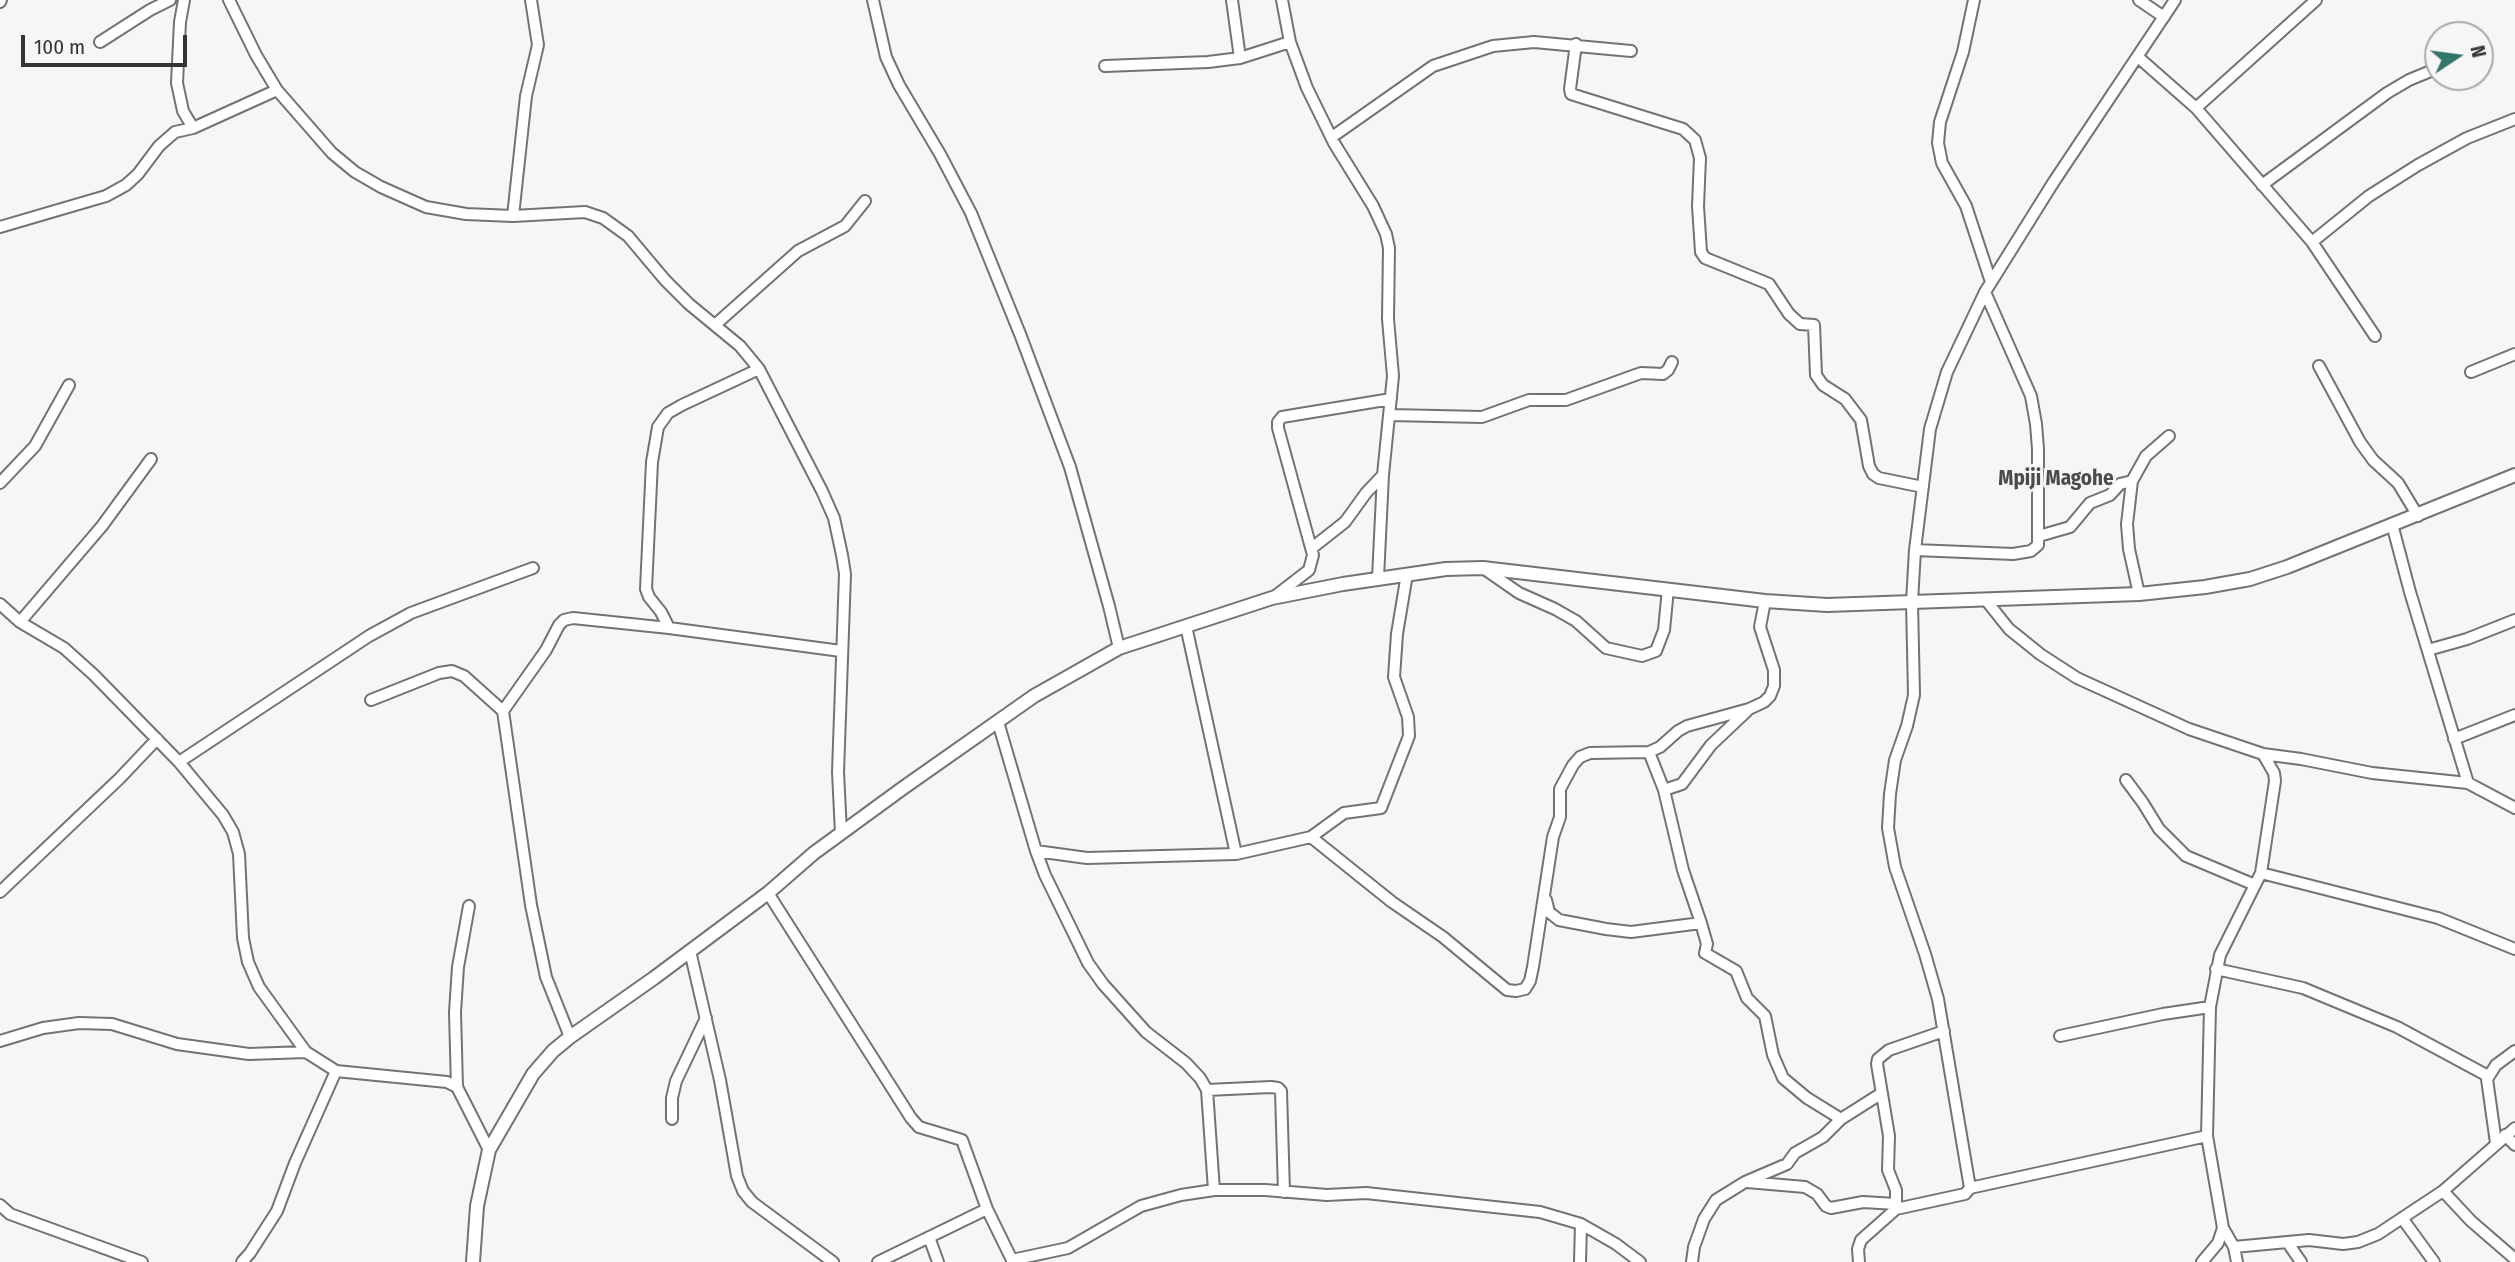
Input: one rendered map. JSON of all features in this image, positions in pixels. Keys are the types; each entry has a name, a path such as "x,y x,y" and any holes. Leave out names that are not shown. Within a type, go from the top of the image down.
{"street":[{"path":"100,42 170,0"},
{"path":"184,0 180,22 177,83 183,111 193,128"},
{"path":"229,0 277,90 332,153 355,172 426,207 466,214 513,216 585,212 603,218 628,236 665,280 689,304 740,346 759,369 834,519 845,574 838,772 841,833"},
{"path":"513,216 526,96 538,46 531,0"},
{"path":"873,0 886,57 971,213 1016,323 1070,467 1119,648"},
{"path":"1232,0 1240,58"},
{"path":"1282,0 1290,42 1307,88 1332,137 1373,206 1386,234 1389,248 1388,319 1393,376 1383,475 1377,578"},
{"path":"2139,0 2164,17"},
{"path":"1970,1188 1944,1031 1925,954 1895,867 1888,828 1895,760 1914,695 1912,602 1915,550 1930,429 1947,372 1988,287 2053,183 2175,0"},
{"path":"2196,108 2316,0"},
{"path":"1915,550 2013,554 2036,549 2039,536 2038,449 2031,396 1988,287 1966,206 1942,163 1938,143 1940,122 1964,52 1973,1"},
{"path":"1105,66 1209,62 1240,58 1290,42"},
{"path":"1332,137 1381,105 1423,72 1458,56 1493,46 1534,42 1631,51"},
{"path":"1576,44 1570,89 1572,94 1683,129 1695,140 1700,158 1698,206 1701,252 1704,258 1769,284 1789,314 1800,324 1814,325 1816,375 1823,385 1845,399 1861,420 1869,466 1873,474 1879,478 1923,487"},
{"path":"2138,57 2196,108 2312,242 2375,335"},
{"path":"2262,185 2386,93 2424,74"},
{"path":"0,227 106,196 126,185 159,146 175,132 193,128 277,90"},
{"path":"2312,242 2369,196 2418,164 2467,138 2515,119"},
{"path":"716,324 798,251 845,226 864,201"},
{"path":"2471,372 2515,354"},
{"path":"1390,415 1482,417 1529,400 1566,400 1641,373 1663,374 1672,362"},
{"path":"2319,366 2360,442 2373,460 2398,483 2418,516"},
{"path":"669,628 646,589 652,462 658,426 668,413 682,405 759,369"},
{"path":"0,483 35,446 69,384"},
{"path":"1272,598 1309,570 1312,561 1312,548 1278,422 1282,417 1391,399"},
{"path":"2139,594 2129,549 2127,524 2132,481 2146,456 2169,436"},
{"path":"20,622 102,526 151,459"},
{"path":"1312,548 1345,522 1383,475"},
{"path":"473,1262 477,1206 489,1150 533,1074 570,1037 768,893 841,833 1034,696 1119,648 1272,598 1407,573 1483,568 1765,601 1827,605 2139,594 2205,587 2250,579 2287,566 2418,516 2515,475"},
{"path":"2039,536 2070,527 2090,503 2110,495 2120,484 2132,481"},
{"path":"2392,524 2468,783"},
{"path":"179,762 369,636 411,613 533,568"},
{"path":"1483,568 1520,593 1555,608 1576,621 1606,648 1642,656 1656,651 1664,630 1668,589"},
{"path":"1036,851 1087,858 1236,854 1311,837 1344,813 1381,808 1409,736 1408,717 1394,677 1397,634 1407,573"},
{"path":"1985,599 2009,629 2040,654 2077,678 2189,729 2263,754 2372,774 2468,783 2515,808"},
{"path":"1664,790 1682,784 1711,745 1749,709 1770,696 1774,686 1774,670 1760,627 1765,601"},
{"path":"0,604 20,622 64,648 94,675 179,762 233,832 239,854 243,938 248,962 258,987 306,1052 336,1071 447,1082 457,1087"},
{"path":"503,711 546,650 559,625 564,620 573,618 841,651"},
{"path":"2428,650 2467,639 2515,620"},
{"path":"1186,626 1236,854"},
{"path":"371,701 439,673 452,671 464,676 503,711 531,905 546,978 570,1037"},
{"path":"1311,837 1392,902 1443,937 1507,990 1525,989 1530,981 1553,837 1560,817 1560,789 1573,765 1580,757 1590,753 1649,752 1687,726 1749,709"},
{"path":"2454,738 2515,715"},
{"path":"998,722 1036,851 1088,963 1146,1032 1186,1062 1207,1090 1214,1190"},
{"path":"0,892 120,778 157,739"},
{"path":"1649,752 1664,790 1683,870 1707,944 1705,953 1736,971 1748,998 1765,1016 1773,1055 1783,1078 1807,1098 1841,1119"},
{"path":"2237,1262 2234,1247 2223,1228 2207,1136 2210,1007 2216,969 2230,933 2262,873 2275,781 2271,765 2263,754"},
{"path":"2126,780 2158,829 2186,856 2256,885"},
{"path":"2262,873 2438,918 2515,948"},
{"path":"768,893 911,1118 919,1127 962,1140 987,1209 1012,1261 1068,1248 1141,1206 1181,1195 1214,1190 1327,1195 1366,1193 1540,1212 1581,1224 1616,1244 1640,1262"},
{"path":"1545,897 1549,912 1559,920 1606,929 1631,932 1701,923"},
{"path":"469,906 458,967 457,1087 489,1150"},
{"path":"690,951 720,1080 737,1176 743,1191 752,1202 833,1262"},
{"path":"2216,969 2303,988 2397,1027 2488,1076"},
{"path":"2060,1036 2210,1007"},
{"path":"672,1119 672,1098 676,1081 706,1018"},
{"path":"0,1041 43,1028 90,1023 112,1024 177,1044 249,1054 306,1052"},
{"path":"1859,1262 1858,1249 1861,1240 1896,1207 1896,1190 1888,1170 1889,1136 1877,1064 1881,1055 1889,1050 1944,1031"},
{"path":"2496,1143 2488,1076 2496,1065 2515,1051"},
{"path":"242,1262 277,1211 336,1071"},
{"path":"1207,1090 1271,1087 1281,1091 1284,1192"},
{"path":"1692,1262 1697,1239 1710,1208 1722,1196 1745,1182 1787,1164 1795,1153 1823,1137 1841,1119 1882,1093"},
{"path":"2234,1247 2309,1240 2343,1244 2358,1242 2378,1234 2443,1191 2510,1131 2515,1145"},
{"path":"1745,1182 1805,1186 1831,1208 1863,1202 1896,1207 1965,1194 1970,1188 2207,1136"},
{"path":"2443,1191 2515,1259"},
{"path":"0,1205 10,1214 142,1262"},
{"path":"878,1262 987,1209"},
{"path":"2402,1218 2434,1262"},
{"path":"1580,1262 1581,1224"},
{"path":"2202,1262 2218,1242 2223,1228"},
{"path":"929,1237 938,1262"},
{"path":"2288,1243 2301,1262"}],"district":[{"name":"Mpiji Magohe","path":"2056,479"}]}
